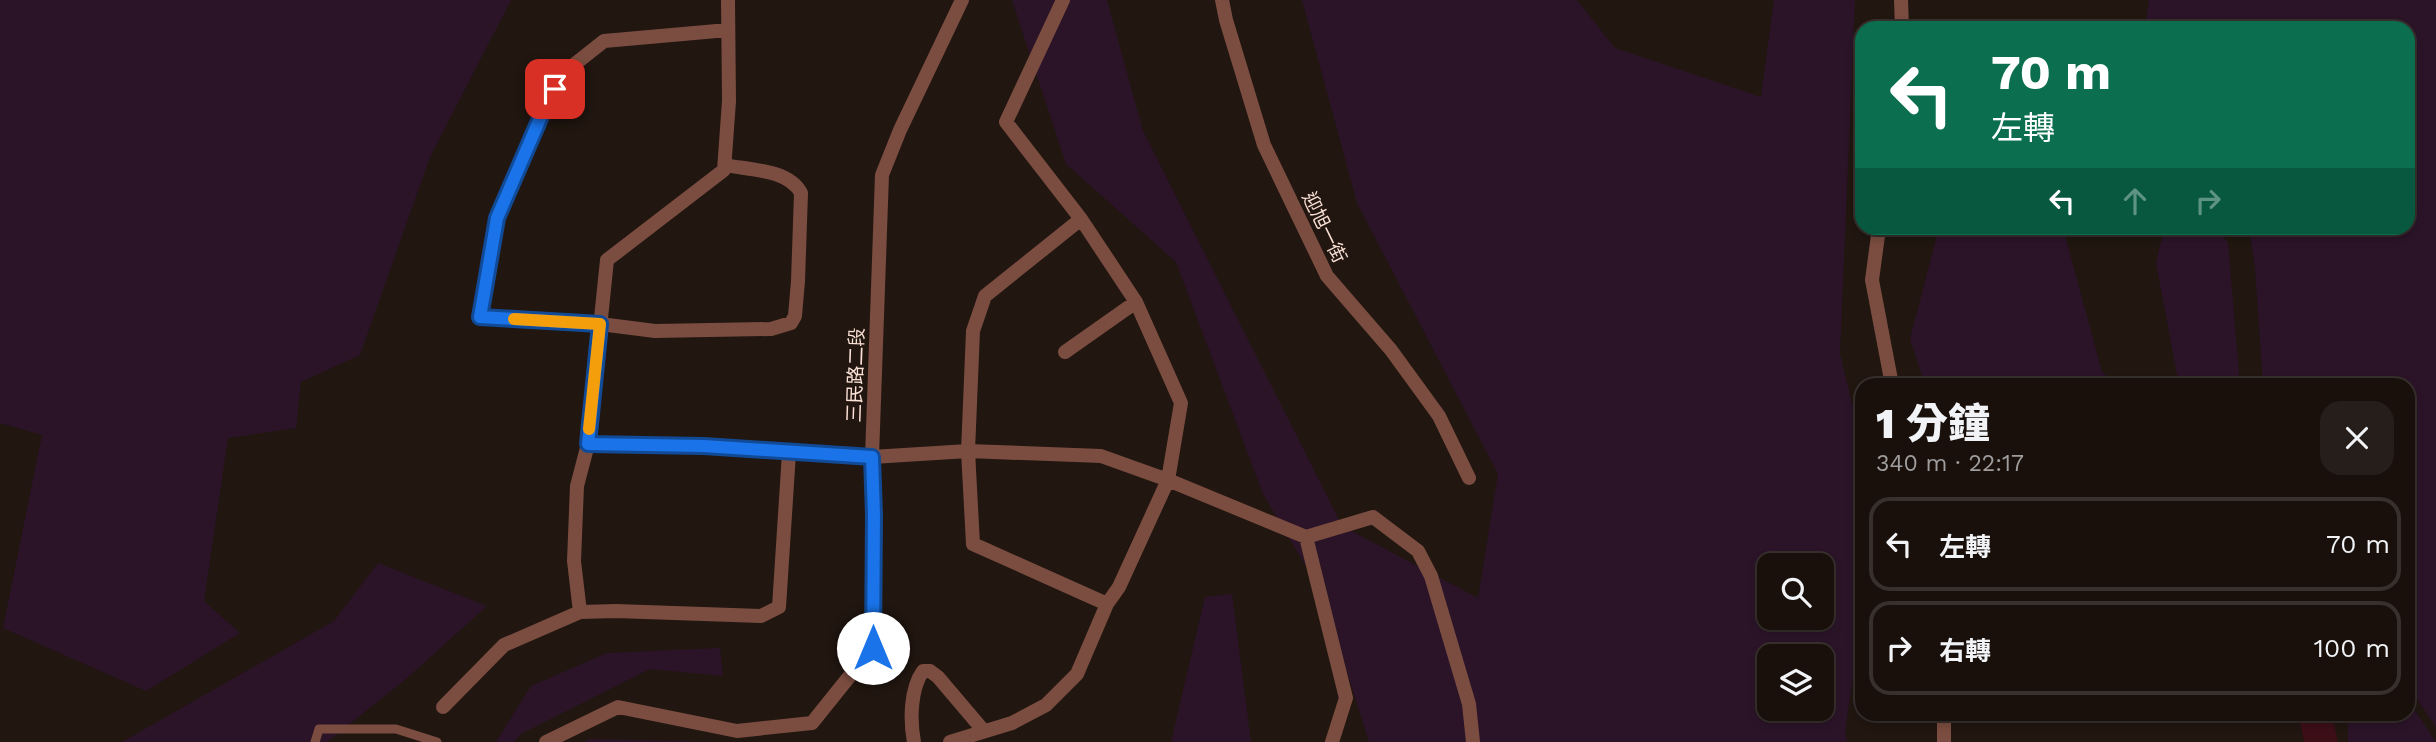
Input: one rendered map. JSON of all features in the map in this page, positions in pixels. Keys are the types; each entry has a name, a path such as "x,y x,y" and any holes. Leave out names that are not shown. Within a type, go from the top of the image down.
{"street":[{"path":"580,612 574,561 577,486 588,444 607,260 724,170 729,101 728,0"},
{"name":"三民路二段","path":"546,742 618,707 737,731 811,723 873,648 872,457 882,175 900,130 962,0"},
{"path":"954,741 1012,723 1046,705 1077,674 1107,604 1119,587 1168,480 1181,403 1136,303 1082,219 1006,122 1063,0"},
{"name":"迎旭一街","path":"1222,0 1264,145 1327,276 1391,350 1439,416 1469,478"},
{"path":"1901,0 1902,21"},
{"path":"725,165 787,178 796,184 801,193 798,281 795,316 791,323 771,329 655,331 600,324 480,317 497,218 545,107 566,71 604,41 728,30"},
{"path":"1082,219 985,296 972,331 968,451 973,544 1107,604"},
{"path":"1878,235 1872,280 1891,378"},
{"path":"1065,352 1136,303"},
{"path":"588,444 704,446 872,457 968,451 1101,456 1168,480 1306,537 1373,517 1418,551 1431,576 1469,704 1474,742"},
{"path":"443,707 504,645 580,612 761,616 779,607 789,453"},
{"path":"1306,537 1346,698 1332,742"},
{"path":"914,742 912,723 916,687 923,671 930,671 938,677 984,730"},
{"path":"1944,721 1944,742"}],"lane":[{"path":"315,742 319,729 396,729 437,742"}],"shaded area":[{"path":"0,0 511,0 430,157 360,355 301,382 296,428 228,438 204,601 240,633 146,691 3,628 42,435 0,423"},
{"path":"1012,0 1107,0 1143,131 1342,526 1478,598 1498,474 1357,203 1302,0 1577,0 1615,48 1761,97 1774,0 1855,0 1840,353 1855,416 1855,663 1845,732 1847,742 1369,742 1323,595 1263,494 1176,262 1066,164"},
{"path":"2149,0 2436,0 2436,727 2415,696 2415,378 2263,378 2255,267 2250,235 2415,235 2415,21 2146,21"},
{"path":"1937,235 2065,235 2102,372 2109,378 1923,378 1910,339"},
{"path":"2162,235 2223,235 2228,243 2239,378 2178,378 2156,263"},
{"path":"378,563 487,606 406,679 327,742 122,742 334,621"},
{"path":"1232,594 1251,742 1171,742 1205,597"},
{"path":"720,648 723,676 650,669 521,734 514,742 496,742 531,686 607,653"},
{"path":"2415,710 2436,742 2348,742 2348,721 2415,721"},
{"path":"588,739 720,742 585,742"}],"waterway":[{"path":"2316,721 2321,742"}],"slow traffic":[{"path":"514,319 600,324 589,429"}],"route":[{"path":"555,89 497,218 480,317 600,324 588,444 704,446 872,457 873,648"}]}
